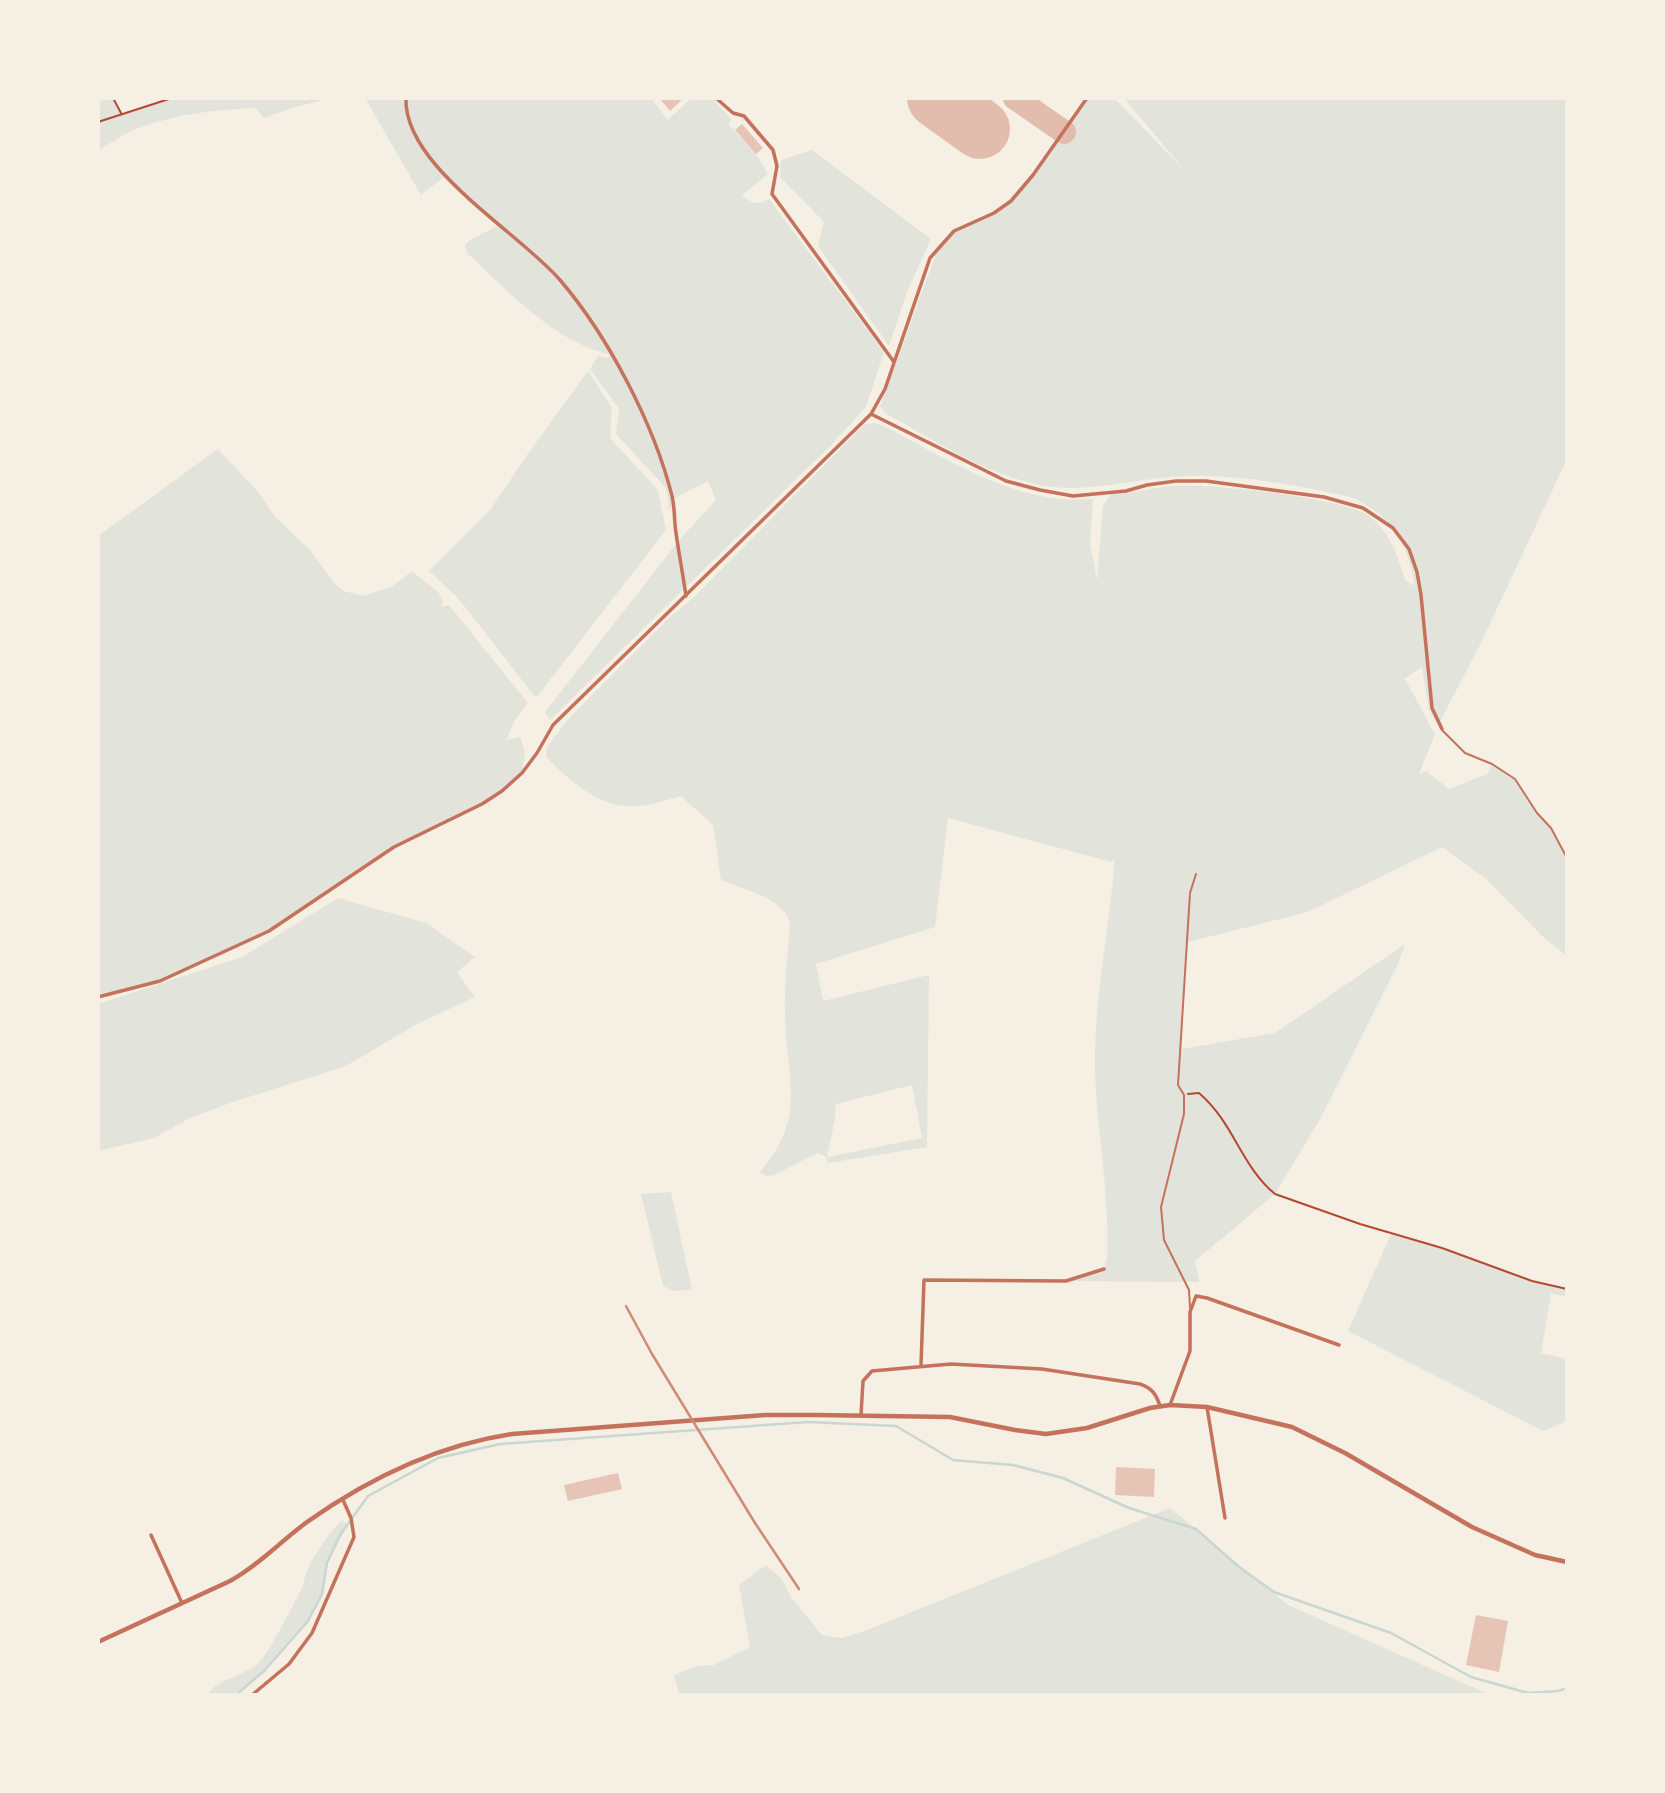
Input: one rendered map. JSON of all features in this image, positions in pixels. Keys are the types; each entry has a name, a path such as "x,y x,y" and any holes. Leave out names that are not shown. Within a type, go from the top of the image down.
{"street":[{"path":"406,98 409,120 421,144 444,177 533,253 558,278 584,310 612,355 664,469 673,499 675,530 686,596"},
{"path":"716,98 733,113 744,116 773,150 777,166 772,194 894,362"},
{"path":"98,997 160,981 269,932 394,847 482,804 522,773 553,725 871,414 885,388 930,258 954,231 994,213 1011,201 1033,175 1087,98"},
{"path":"871,414 1006,481 1040,490 1073,496 1126,491 1176,481 1206,481 1324,497 1363,508 1393,528 1409,549 1421,595 1432,708 1442,729"},
{"path":"921,1365 924,1280 1066,1281 1104,1269"},
{"path":"1170,1405 1190,1351 1191,1312 1196,1296 1339,1345"},
{"path":"861,1415 863,1381 868,1374 921,1365 951,1364 1042,1369 1140,1384 1149,1387 1160,1406"},
{"path":"98,1642 249,1570 304,1524 411,1463 439,1451 483,1438 512,1434 765,1415 950,1417 1046,1434 1087,1427 1160,1406 1206,1406 1292,1427 1345,1454 1472,1527 1535,1555 1567,1562"},
{"path":"1206,1406 1225,1518"},
{"path":"252,1695 289,1664 312,1633 354,1537 351,1518 343,1500"},
{"path":"151,1535 182,1604"}],"lane":[{"path":"1442,729 1465,753 1492,764 1515,779 1550,828 1567,858"},
{"path":"1191,1312 1189,1290 1164,1240 1161,1207 1184,1114 1184,1094 1178,1086 1190,893 1196,874"}],"path":[{"path":"113,98 121,114"},
{"path":"98,122 172,98"},
{"path":"354,98 363,98"},
{"path":"1184,1094 1199,1093 1214,1105 1251,1167 1264,1185 1275,1194 1360,1224 1442,1248 1532,1281 1567,1289"}],"shaded area":[{"path":"105,98 113,98 122,114 172,98 330,98 264,118 255,108 180,116 136,129 98,151 98,103"},
{"path":"365,98 651,98 668,120 691,98 712,98 731,119 729,125 756,154 768,174 742,195 755,203 769,199 884,352 866,407 830,446 550,720 545,712 680,539 716,500 708,481 673,499 670,513 666,488 616,434 619,409 590,369 598,356 606,358 611,355 570,339 551,327 516,299 467,253 465,245 470,240 499,225 444,177 421,195"},
{"path":"1087,98 1114,98 1187,173 1124,98 1567,98 1567,459 1479,647 1438,725 1429,710 1422,667 1404,679 1435,734 1419,774 1426,771 1449,789 1487,774 1492,764 1515,779 1537,813 1551,828 1567,858 1567,956 1543,937 1486,879 1442,847 1308,912 1188,942 1181,1049 1275,1033 1405,944 1398,964 1319,1121 1275,1194 1195,1261 1199,1282 1066,1281 1104,1269 1107,1257 1107,1210 1096,1094 1095,1044 1115,859 1111,862 948,818 935,927 816,964 823,1001 929,975 927,1147 828,1163 826,1157 817,1153 774,1175 766,1176 760,1172 775,1152 784,1133 791,1096 785,1003 790,923 786,914 762,896 721,880 713,825 681,796 643,805 623,806 610,803 587,792 546,757 547,747 570,717 672,615 693,598 864,425 873,423 884,426 969,471 1013,489 1060,499 1093,499 1090,544 1097,580 1103,506 1111,494 1191,486 1275,493 1355,509 1369,516 1382,529 1396,553 1405,580 1415,586 1408,556 1395,532 1377,512 1351,497 1269,482 1207,476 1168,477 1095,487 1058,488 1039,485 1018,480 979,464 885,413 880,406 936,254 954,231 994,213 1011,201 1033,175","holes":["912,1085 922,1138 827,1157 836,1104"]},
{"path":"812,150 931,239 907,292 889,346 818,246 824,222 780,177 781,160"},
{"path":"588,371 612,408 610,438 658,490 666,530 536,698 458,598 429,571 490,510"},
{"path":"218,449 260,494 274,516 310,550 334,583 344,591 363,596 391,587 412,571 439,593 443,601 441,607 449,605 528,703 514,722 506,740 520,737 525,752 522,773 482,804 394,847 269,931 160,981 98,997 98,536"},
{"path":"338,898 426,923 475,957 457,972 475,997 417,1024 346,1066 190,1118 154,1138 98,1151 98,1004 242,957"},
{"path":"671,1192 692,1290 674,1291 663,1286 641,1194"},
{"path":"1391,1234 1442,1248 1532,1281 1567,1289 1567,1297 1551,1293 1541,1353 1567,1359 1567,1421 1543,1431 1348,1331"},
{"path":"1170,1508 1288,1605 1490,1695 679,1695 674,1675 697,1666 714,1665 750,1647 739,1585 766,1565 782,1579 791,1597 822,1635 842,1638"},
{"path":"342,1520 348,1525 327,1563 322,1594 308,1621 264,1671 236,1695 207,1695 217,1685 252,1667 263,1657 303,1586 312,1560"}],"building":[{"path":"659,98 684,98 670,111"},
{"path":"742,124 763,148 756,154 735,130"},
{"path":"1116,1467 1155,1469 1154,1497 1115,1495"},
{"path":"618,1473 622,1489 568,1501 564,1485"},
{"path":"1476,1615 1508,1621 1499,1672 1466,1665"}],"waterway":[{"path":"236,1695 264,1671 308,1621 322,1594 327,1563 340,1535 368,1496 438,1458 500,1444 808,1422 896,1426 953,1460 1013,1465 1063,1478 1129,1508 1196,1529 1239,1567 1274,1592 1391,1633 1471,1677 1528,1693 1567,1688"}],"taxiway":[{"path":"947,105 953,98"},
{"path":"1015,98 1064,132"}],"runway":[{"path":"937,98 980,129"}],"railway":[{"path":"626,1306 652,1354 755,1523 799,1589"}]}
